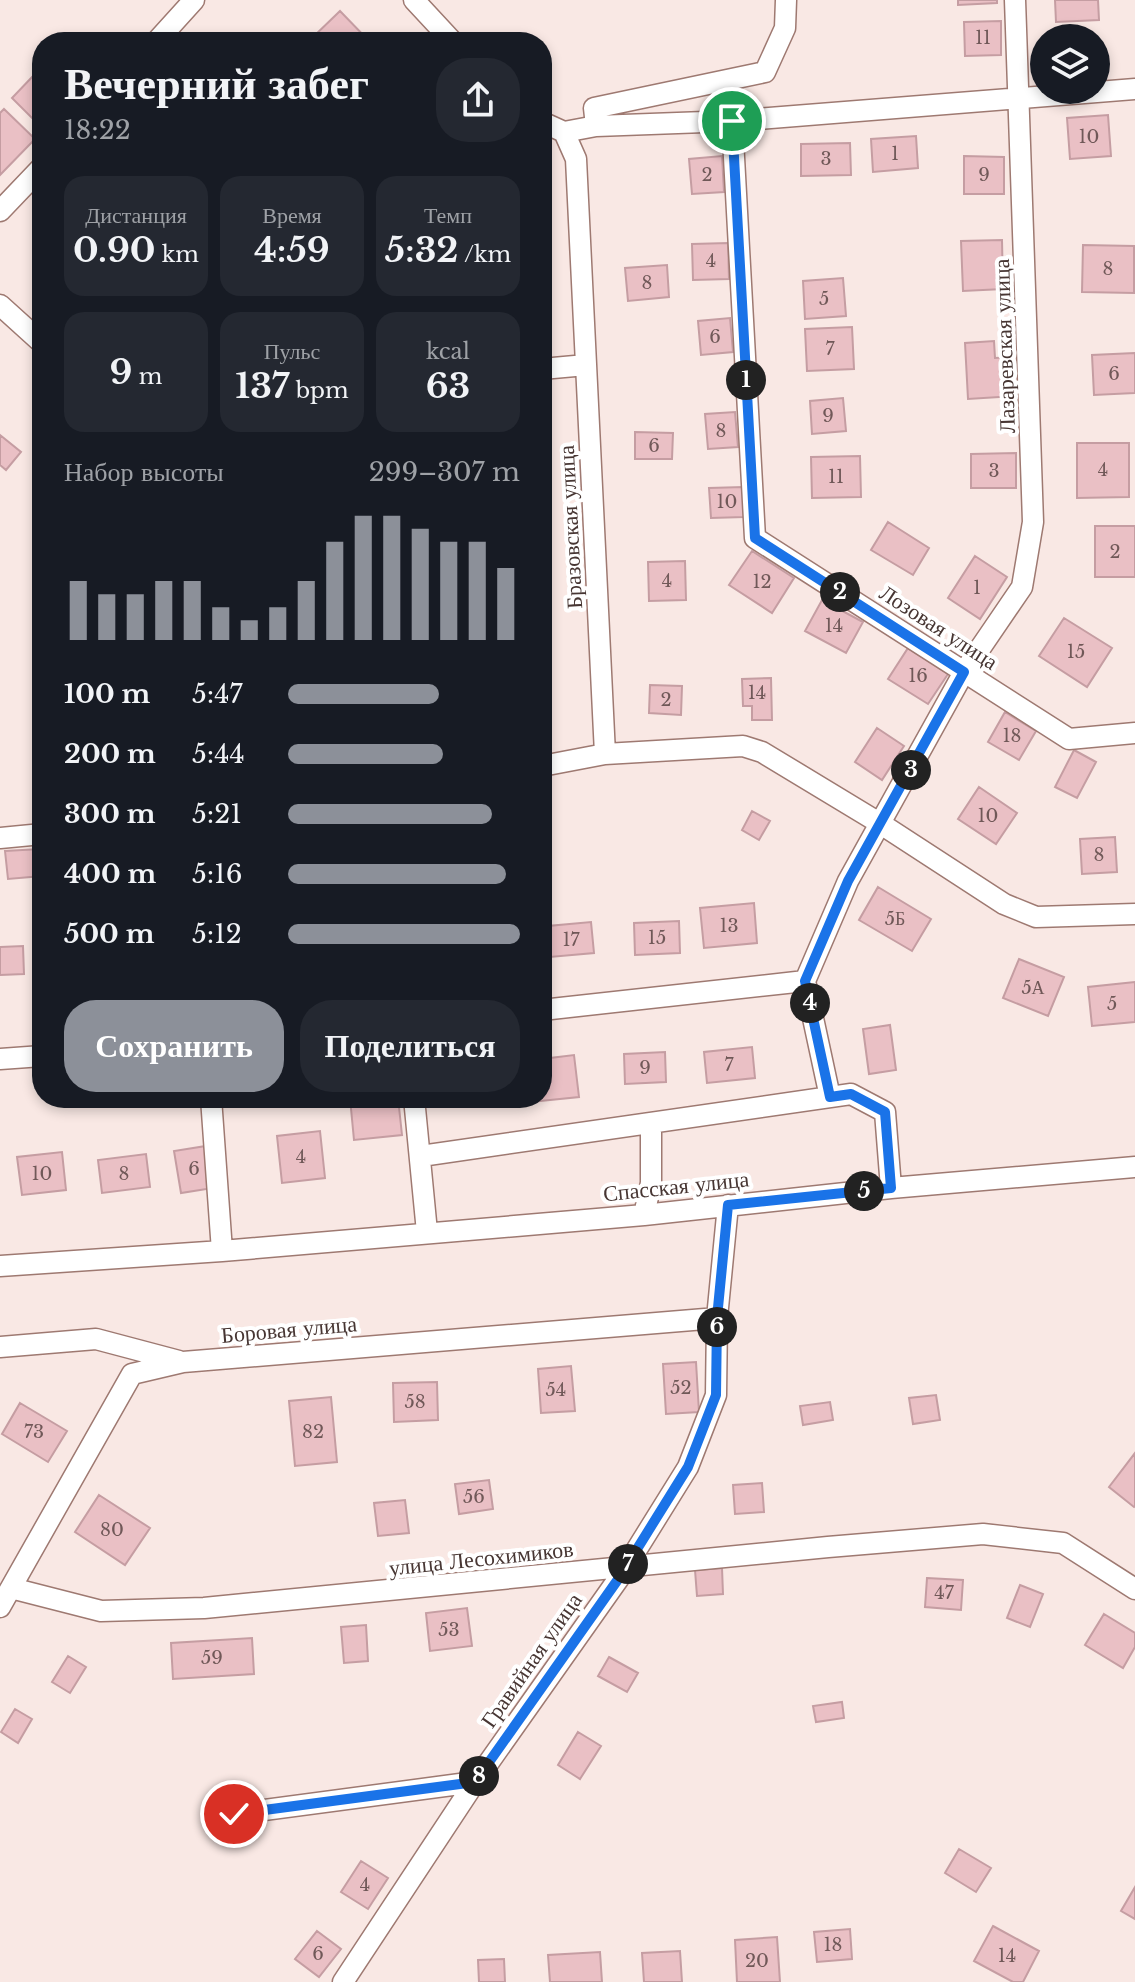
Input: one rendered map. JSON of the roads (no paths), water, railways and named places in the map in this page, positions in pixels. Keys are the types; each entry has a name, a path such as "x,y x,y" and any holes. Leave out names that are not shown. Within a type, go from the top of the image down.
{"street":[{"path":"165,32 194,0"},
{"path":"414,0 444,32"},
{"path":"596,126 594,108 765,72 785,28 786,0"},
{"name":"Лазаревская улица","path":"805,981 848,881 964,672 1022,587 1033,522 1015,0"},
{"path":"552,127 564,132 596,126 732,121 1135,89"},
{"name":"Лозовая улица","path":"732,121 755,538 1069,739 1135,733"},
{"name":"Бразовская улица","path":"564,132 576,159 605,754"},
{"path":"0,211 32,177"},
{"path":"0,305 32,334"},
{"path":"552,368 586,365"},
{"path":"552,764 605,754 743,746 762,752 881,824 1004,904 1036,917 1135,914"},
{"path":"0,838 32,835"},
{"path":"552,1009 805,981 830,1097"},
{"path":"0,1059 32,1057"},
{"path":"421,1156 851,1094 885,1112 891,1188"},
{"path":"212,1108 222,1251"},
{"path":"415,1108 427,1232"},
{"path":"644,1215 651,1183 651,1123"},
{"name":"Спасская улица","path":"0,1266 222,1251 644,1215 891,1188 1135,1167"},
{"name":"Гравийная улица","path":"343,1982 475,1782 626,1567 688,1467 716,1395 717,1318 728,1205"},
{"name":"Боровая улица","path":"0,1607 132,1374 183,1362 717,1318"},
{"path":"0,1347 96,1339 183,1362"},
{"name":"улица Лесохимиков","path":"11,1588 101,1611 204,1608 983,1534 1063,1543 1135,1589"},
{"path":"234,1814 475,1782"}]}
